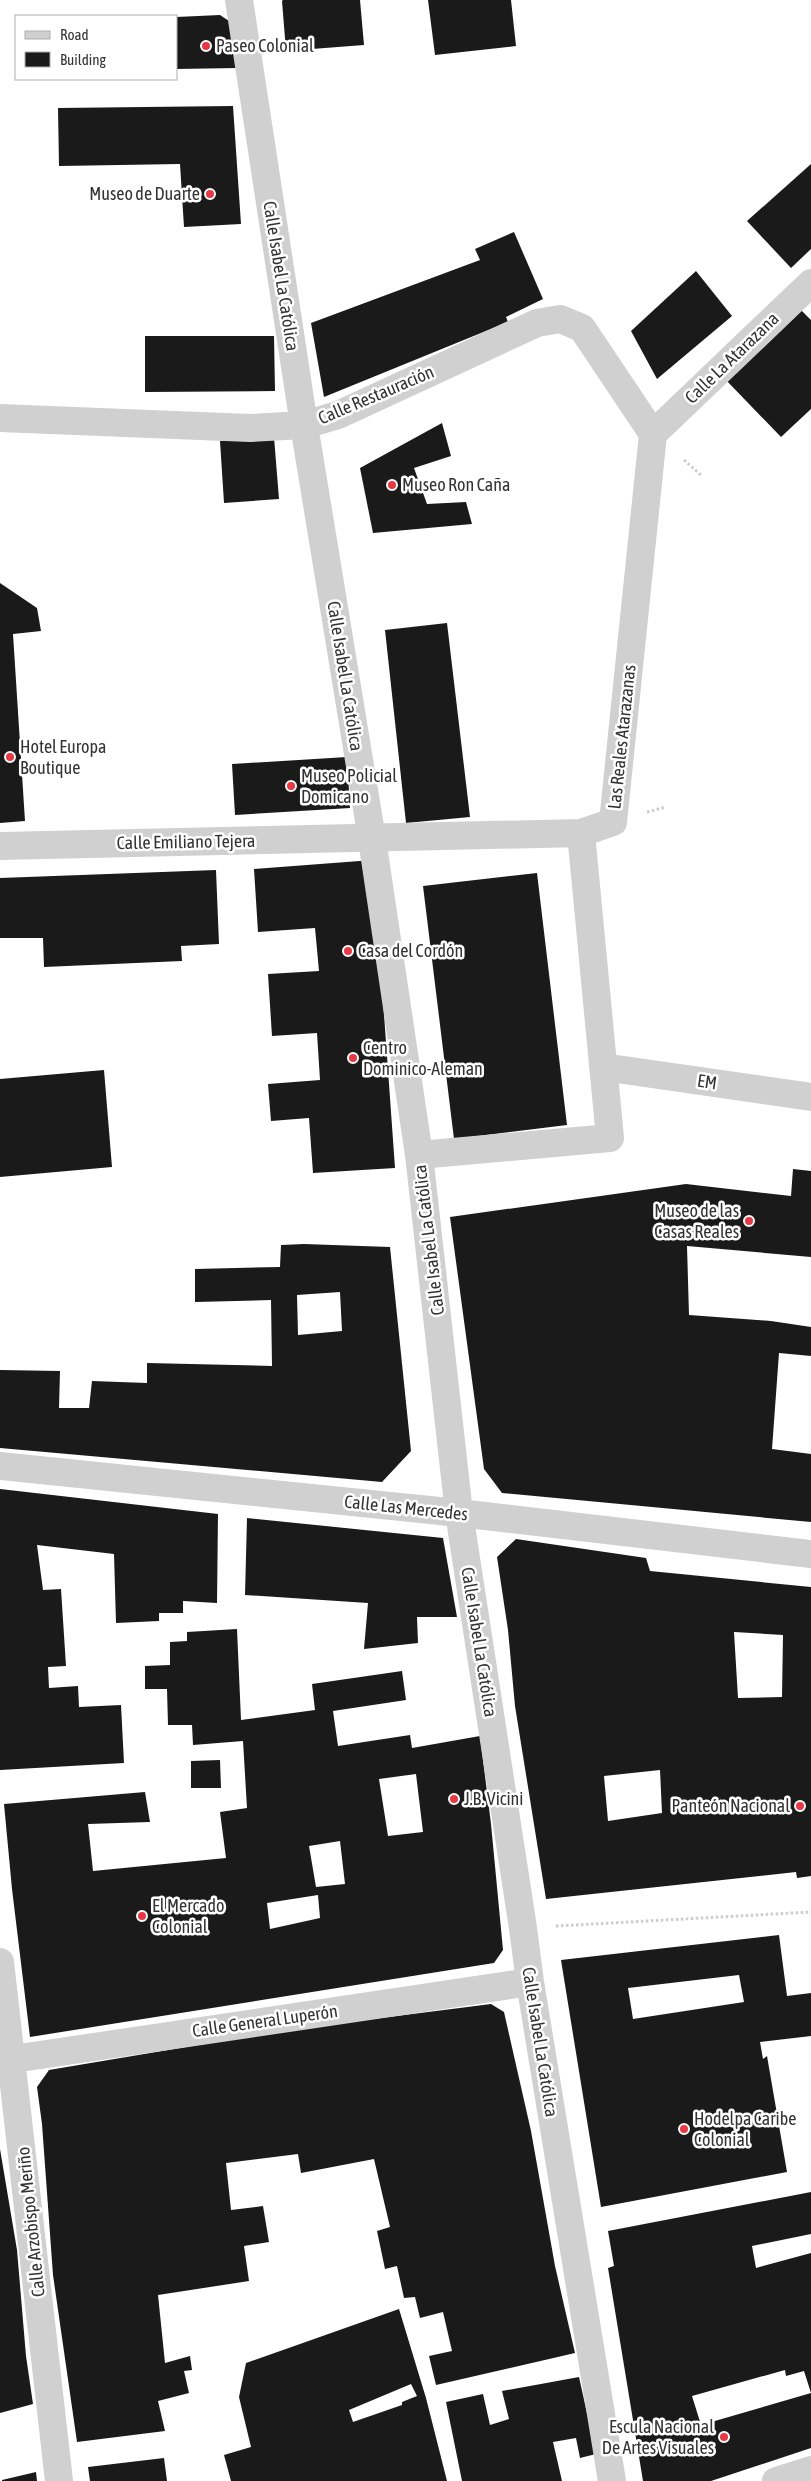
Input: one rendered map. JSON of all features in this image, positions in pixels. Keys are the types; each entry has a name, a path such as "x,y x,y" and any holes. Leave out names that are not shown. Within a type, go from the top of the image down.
{"street":[{"name":"Calle Isabel La Católica","path":"240,0 304,425 372,839 419,1154 459,1513 530,1982 612,2481"},
{"name":"Calle La Atarazana","path":"653,434 811,283"},
{"name":"Calle Restauración","path":"0,418 250,428 304,425 338,415 536,323 560,319 582,328 653,434"},
{"name":"Las Reales Atarazanas","path":"581,833 613,822 653,434"},
{"name":"Calle Emiliano Tejera","path":"0,846 581,833"},
{"path":"419,1154 610,1138 581,833"},
{"name":"EM","path":"603,1067 811,1097"},
{"name":"Calle Las Mercedes","path":"0,1466 459,1513 811,1554"},
{"name":"Calle Arzobispo Meriño","path":"0,1962 6,2060 60,2481"},
{"name":"Calle General Luperón","path":"6,2060 530,1982"},
{"path":"776,2481 811,2470"}],"path":[{"path":"523,1928 811,1912"}],"building":[{"path":"283,0 360,0 364,45 286,51"},
{"path":"428,0 511,0 516,46 435,55"},
{"name":"Paseo Colonial","path":"220,15 232,23 238,68 178,69 178,17"},
{"path":"233,106 241,224 184,227 180,164 59,166 58,108"},
{"path":"811,164 811,249 791,268 747,221"},
{"path":"514,232 543,299 506,317 508,322 324,397 311,323 480,260 475,249"},
{"path":"696,271 732,316 657,379 631,331"},
{"path":"798,307 811,320 811,409 781,437 724,378"},
{"path":"145,336 274,336 275,391 145,392"},
{"name":"Museo Ron Caña","path":"442,423 451,456 414,468 427,504 466,502 472,524 373,533 360,468"},
{"path":"274,437 279,499 224,503 220,441"},
{"path":"0,583 37,608 41,631 13,634 25,821 0,823"},
{"path":"447,623 470,817 406,823 385,630"},
{"name":"Museo Policial Domicano","path":"347,757 350,808 235,815 232,764"},
{"path":"373,860 395,1168 313,1173 309,1118 271,1121 268,1084 320,1080 317,1033 272,1036 268,974 319,971 315,928 258,932 254,869"},
{"path":"216,870 219,944 181,946 182,961 44,967 43,938 0,938 0,878"},
{"path":"537,873 567,1125 454,1139 423,886"},
{"path":"104,1070 112,1167 0,1177 0,1079"},
{"path":"793,1169 811,1171 811,1257 687,1246 689,1315 771,1321 811,1327 811,1356 779,1353 772,1449 811,1454 811,1522 502,1493 484,1469 450,1217 686,1184 791,1196"},
{"path":"281,1245 390,1247 411,1451 382,1482 0,1448 0,1370 60,1371 59,1408 89,1408 92,1381 147,1383 147,1363 272,1366 271,1300 195,1302 195,1269 280,1267","holes":["340,1292 342,1331 298,1335 297,1295"]},
{"path":"0,1489 218,1514 217,1603 183,1601 183,1613 159,1613 159,1621 116,1623 114,1554 37,1545 43,1590 61,1589 66,1666 48,1667 49,1688 78,1686 79,1707 121,1705 124,1763 0,1770"},
{"path":"247,1518 443,1538 457,1617 417,1617 418,1643 364,1649 368,1603 245,1595"},
{"path":"516,1539 646,1558 650,1571 811,1587 811,1876 797,1878 796,1872 546,1899 515,1706 508,1630 497,1557","holes":["734,1632 783,1635 782,1697 738,1698","660,1770 662,1813 608,1821 604,1776"]},
{"path":"237,1629 241,1720 315,1710 312,1684 402,1671 406,1700 333,1711 338,1746 410,1735 412,1748 480,1736 491,1824 503,1950 494,1963 30,2037 4,1804 145,1792 150,1822 88,1824 93,1871 226,1858 220,1812 247,1808 243,1741 193,1745 192,1725 168,1725 167,1689 145,1689 145,1666 170,1665 170,1642 187,1641 187,1632","holes":["416,1774 423,1832 388,1836 379,1779","340,1841 345,1884 316,1887 309,1846","318,1895 320,1918 270,1929 267,1903"]},
{"path":"220,1760 221,1788 191,1788 191,1761"},
{"path":"779,1935 787,1996 811,1993 811,2036 760,2042 763,2059 767,2056 787,2172 601,2207 561,1960","holes":["739,1975 744,2002 633,2019 628,1988"]},
{"path":"491,2004 504,2012 531,2131 555,2266 575,2353 436,2385 429,2356 452,2351 443,2312 420,2318 415,2297 404,2298 397,2266 385,2269 377,2231 390,2227 374,2159 301,2173 298,2154 226,2163 231,2210 263,2206 269,2242 244,2246 249,2281 158,2295 165,2363 190,2356 192,2370 184,2371 189,2393 158,2401 165,2431 77,2442 53,2275 42,2124 37,2087 49,2070 287,2030"},
{"path":"0,2149 17,2250 26,2356 33,2404 0,2413"},
{"path":"811,2192 811,2234 752,2246 756,2268 811,2253 811,2393 811,2448 711,2481 643,2481 608,2268 614,2266 608,2231","holes":["785,2370 786,2376 804,2371 811,2393 701,2425 692,2396"]},
{"path":"399,2309 426,2398 447,2481 231,2481 224,2455 251,2447 239,2397 246,2363","holes":["411,2384 417,2396 402,2402 402,2405 353,2422 349,2410"]},
{"path":"579,2377 596,2454 580,2458 576,2438 553,2442 562,2481 462,2481 446,2402 483,2394 490,2425 509,2419 502,2391"},
{"path":"164,2458 167,2481 90,2481 88,2467"},
{"path":"36,2472 37,2481 2,2481 2,2480"}],"place":[{"name":"Paseo Colonial","path":"206,46"},
{"name":"Museo de Duarte","path":"210,194"},
{"name":"Museo Ron Caña","path":"392,485"},
{"name":"Hotel Europa Boutique","path":"10,757"},
{"name":"Museo Policial Domicano","path":"291,786"},
{"name":"Casa del Cordón","path":"348,951"},
{"name":"Centro Dominico-Aleman","path":"353,1058"},
{"name":"Museo de las Casas Reales","path":"749,1221"},
{"name":"J.B. Vicini","path":"454,1799"},
{"name":"Panteón Nacional","path":"800,1806"},
{"name":"El Mercado Colonial","path":"142,1916"},
{"name":"Hodelpa Caribe Colonial","path":"684,2129"},
{"name":"Escula Nacional De Artes Visuales","path":"724,2437"}]}
